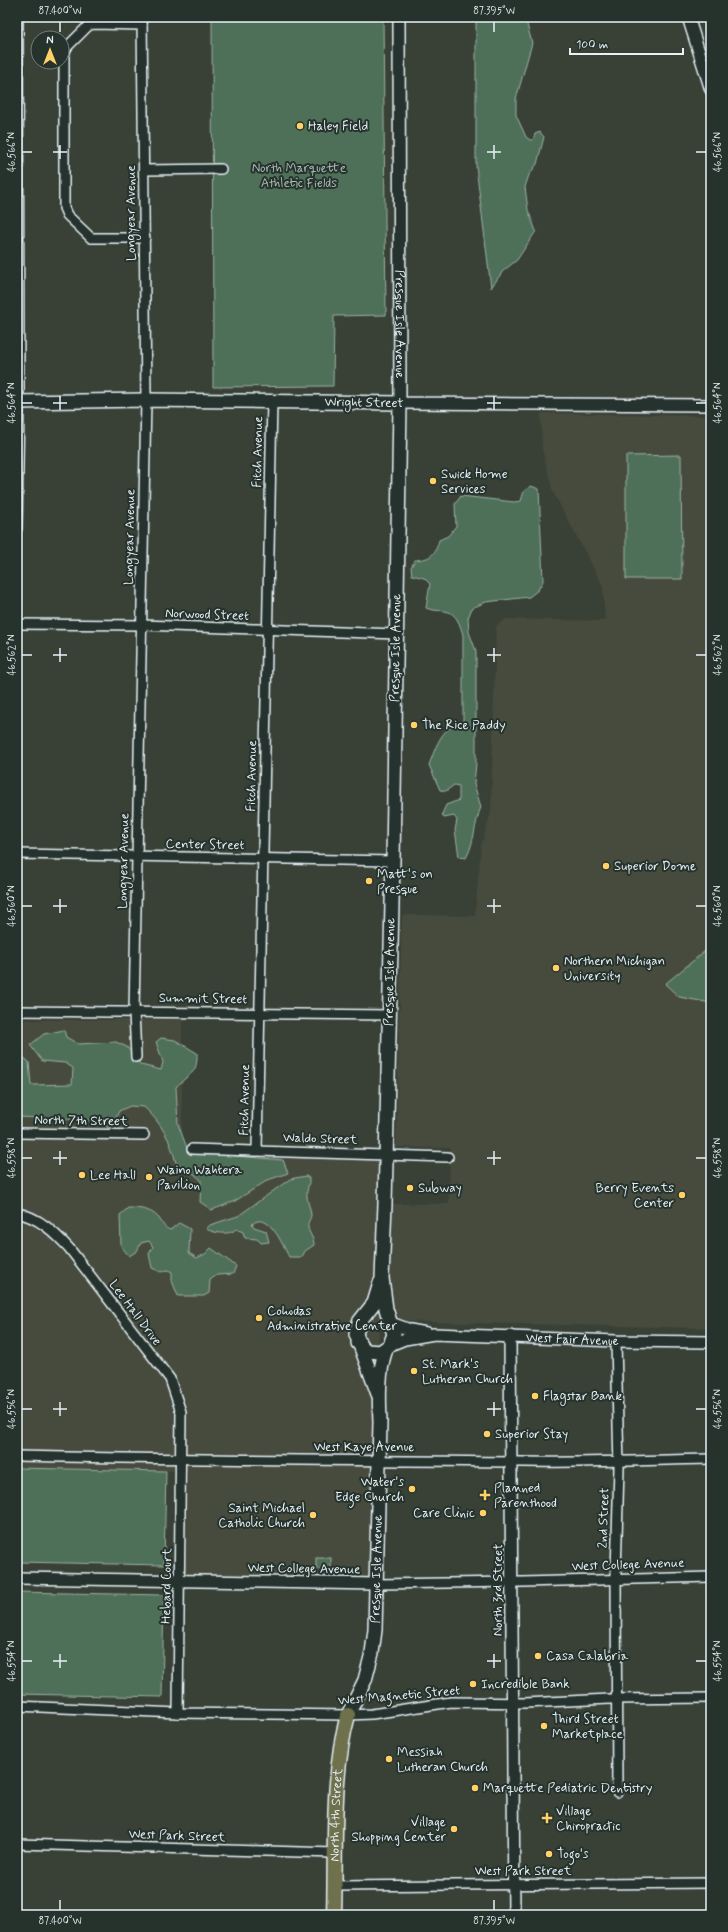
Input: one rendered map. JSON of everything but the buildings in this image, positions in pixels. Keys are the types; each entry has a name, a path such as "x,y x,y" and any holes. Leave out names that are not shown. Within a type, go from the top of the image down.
{"main road":[{"name":"Wright Street","path":"18,402 146,400 400,404"},
{"name":"Presque Isle Avenue","path":"348,1715 365,1680 372,1653 377,1584 380,1422 378,1394 383,1358 394,1334 390,1322 382,1278 393,861 400,404"},
{"name":"Presque Isle Avenue","path":"378,1394 358,1342 356,1330 374,1303 382,1278"},
{"name":"West Fair Avenue","path":"362,1319 369,1315 377,1314 385,1316 390,1322"},
{"name":"West Fair Avenue","path":"358,1342 364,1349 371,1352 380,1352 388,1347"},
{"name":"North 4th Street","path":"334,1915 341,1739 348,1715"}],"street":[{"path":"17,529 18,17"},
{"name":"Presque Isle Avenue","path":"399,17 400,404"},
{"path":"688,17 711,90"},
{"path":"142,21 93,24 88,26 67,47 64,55 64,208 67,215 91,238 145,238"},
{"name":"Longyear Avenue","path":"136,1057 134,1012 146,400 142,21"},
{"path":"144,170 221,169"},
{"name":"Fitch Avenue","path":"257,1150 272,402"},
{"name":"Wright Street","path":"400,404 711,405"},
{"name":"Norwood Street","path":"17,624 142,625 268,631 396,634"},
{"name":"Center Street","path":"17,854 393,861"},
{"name":"Summit Street","path":"17,1011 389,1015"},
{"name":"North 7th Street","path":"17,1133 144,1135"},
{"name":"Waldo Street","path":"192,1149 448,1156"},
{"name":"Lee Hall Drive","path":"17,1213 40,1222 54,1232 69,1248 170,1379 176,1393 181,1412 181,1460"},
{"name":"West Fair Avenue","path":"390,1322 410,1330 434,1334 616,1341 711,1342"},
{"name":"West Fair Avenue","path":"388,1347 404,1339 434,1334"},
{"name":"North 3rd Street","path":"510,1336 514,1915"},
{"name":"2nd Street","path":"616,1341 619,1460 616,1580 617,1792"},
{"name":"West Kaye Avenue","path":"17,1456 181,1460 511,1462 711,1459"},
{"name":"Hebard Court","path":"178,1713 181,1460"},
{"name":"West College Avenue","path":"17,1578 377,1584 711,1577"},
{"name":"West Magnetic Street","path":"17,1706 178,1713 348,1715 372,1714 451,1702 711,1698"},
{"name":"West Park Street","path":"17,1844 336,1853"},
{"name":"West Park Street","path":"335,1886 711,1883"}],"shaded area":[{"name":"Northern Michigan University","path":"541,413 711,416 711,1328 379,1321 372,1579 184,1579 188,1471 17,1468 17,1020 182,1020 182,1156 385,1154 385,1204 449,1204 450,1148 396,1147 402,915 475,916 481,846 491,812 496,626 506,619 605,621 603,586 553,492 542,449"}],"green space":[{"name":"North Marquette Athletic Fields","path":"212,17 383,17 386,315 334,316 333,386 213,387"},
{"path":"476,17 525,17 532,43 516,99 516,115 526,137 533,140 535,134 540,132 544,137 537,164 529,175 525,187 528,210 536,231 517,260 503,271 491,288 476,166"},
{"path":"681,455 682,579 626,579 626,456"},
{"path":"531,486 539,489 543,581 538,590 529,597 486,602 472,608 468,618 469,632 476,651 476,763 474,784 481,807 469,852 466,858 459,857 455,830 457,820 454,816 444,818 442,814 446,805 459,800 459,786 454,785 446,791 440,790 429,765 440,738 444,733 449,728 463,723 463,635 461,627 452,614 445,611 426,608 430,584 424,578 412,575 411,567 415,560 425,559 432,555 439,540 448,536 456,526 455,504 461,496 514,502 521,501 524,491"},
{"path":"711,946 711,1003 679,997 665,984"},
{"path":"64,1030 66,1037 78,1044 116,1042 127,1047 141,1065 161,1070 163,1062 156,1042 161,1038 175,1040 197,1053 196,1066 194,1070 176,1087 178,1124 187,1148 201,1153 283,1160 288,1173 268,1180 235,1201 212,1210 200,1202 201,1180 188,1169 176,1163 168,1139 164,1132 156,1120 144,1107 130,1106 119,1111 110,1128 90,1120 17,1117 17,1052 29,1062 31,1085 72,1084 73,1068 65,1063 42,1061 30,1045 44,1034"},
{"path":"306,1176 309,1178 307,1194 311,1215 308,1227 314,1245 305,1251 302,1257 289,1257 275,1231 270,1225 264,1222 258,1221 252,1224 254,1227 266,1231 269,1242 261,1243 257,1239 245,1238 243,1232 236,1229 229,1233 217,1233 206,1229 210,1225 238,1216 290,1179"},
{"path":"128,1208 142,1209 154,1214 166,1228 170,1230 179,1223 190,1229 189,1253 197,1258 205,1254 211,1248 236,1266 233,1274 217,1275 210,1280 209,1293 204,1296 178,1296 172,1281 172,1272 168,1270 161,1272 152,1268 149,1254 153,1247 149,1241 141,1243 137,1251 129,1256 121,1246 120,1215"},
{"path":"17,1468 166,1471 164,1565 17,1562"},
{"path":"316,1558 331,1558 331,1569 316,1569"},
{"path":"17,1592 164,1595 162,1697 17,1694"}],"place":[{"name":"Haley Field","path":"300,126"},
{"name":"Swick Home Services","path":"433,481"},
{"name":"The Rice Paddy","path":"414,725"},
{"name":"Superior Dome","path":"606,866"},
{"name":"Matt's on Presque","path":"369,881"},
{"name":"Northern Michigan University","path":"556,968"},
{"name":"Lee Hall","path":"82,1175"},
{"name":"Waino Wahtera Pavilion","path":"149,1177"},
{"name":"Subway","path":"410,1188"},
{"name":"Berry Events Center","path":"682,1195"},
{"name":"Cohodas Administrative Center","path":"259,1318"},
{"name":"St. Mark's Lutheran Church","path":"414,1371"},
{"name":"Flagstar Bank","path":"535,1396"},
{"name":"Superior Stay","path":"487,1434"},
{"name":"Water's Edge Church","path":"412,1489"},
{"name":"Planned Parenthood","path":"485,1495"},
{"name":"Care Clinic","path":"483,1513"},
{"name":"Saint Michael Catholic Church","path":"313,1515"},
{"name":"Casa Calabria","path":"538,1656"},
{"name":"Incredible Bank","path":"473,1684"},
{"name":"Third Street Marketplace","path":"544,1726"},
{"name":"Messiah Lutheran Church","path":"389,1759"},
{"name":"Marquette Pediatric Dentistry","path":"475,1788"},
{"name":"Village Chiropractic","path":"547,1818"},
{"name":"Village Shopping Center","path":"454,1829"},
{"name":"Togo's","path":"549,1854"}]}
